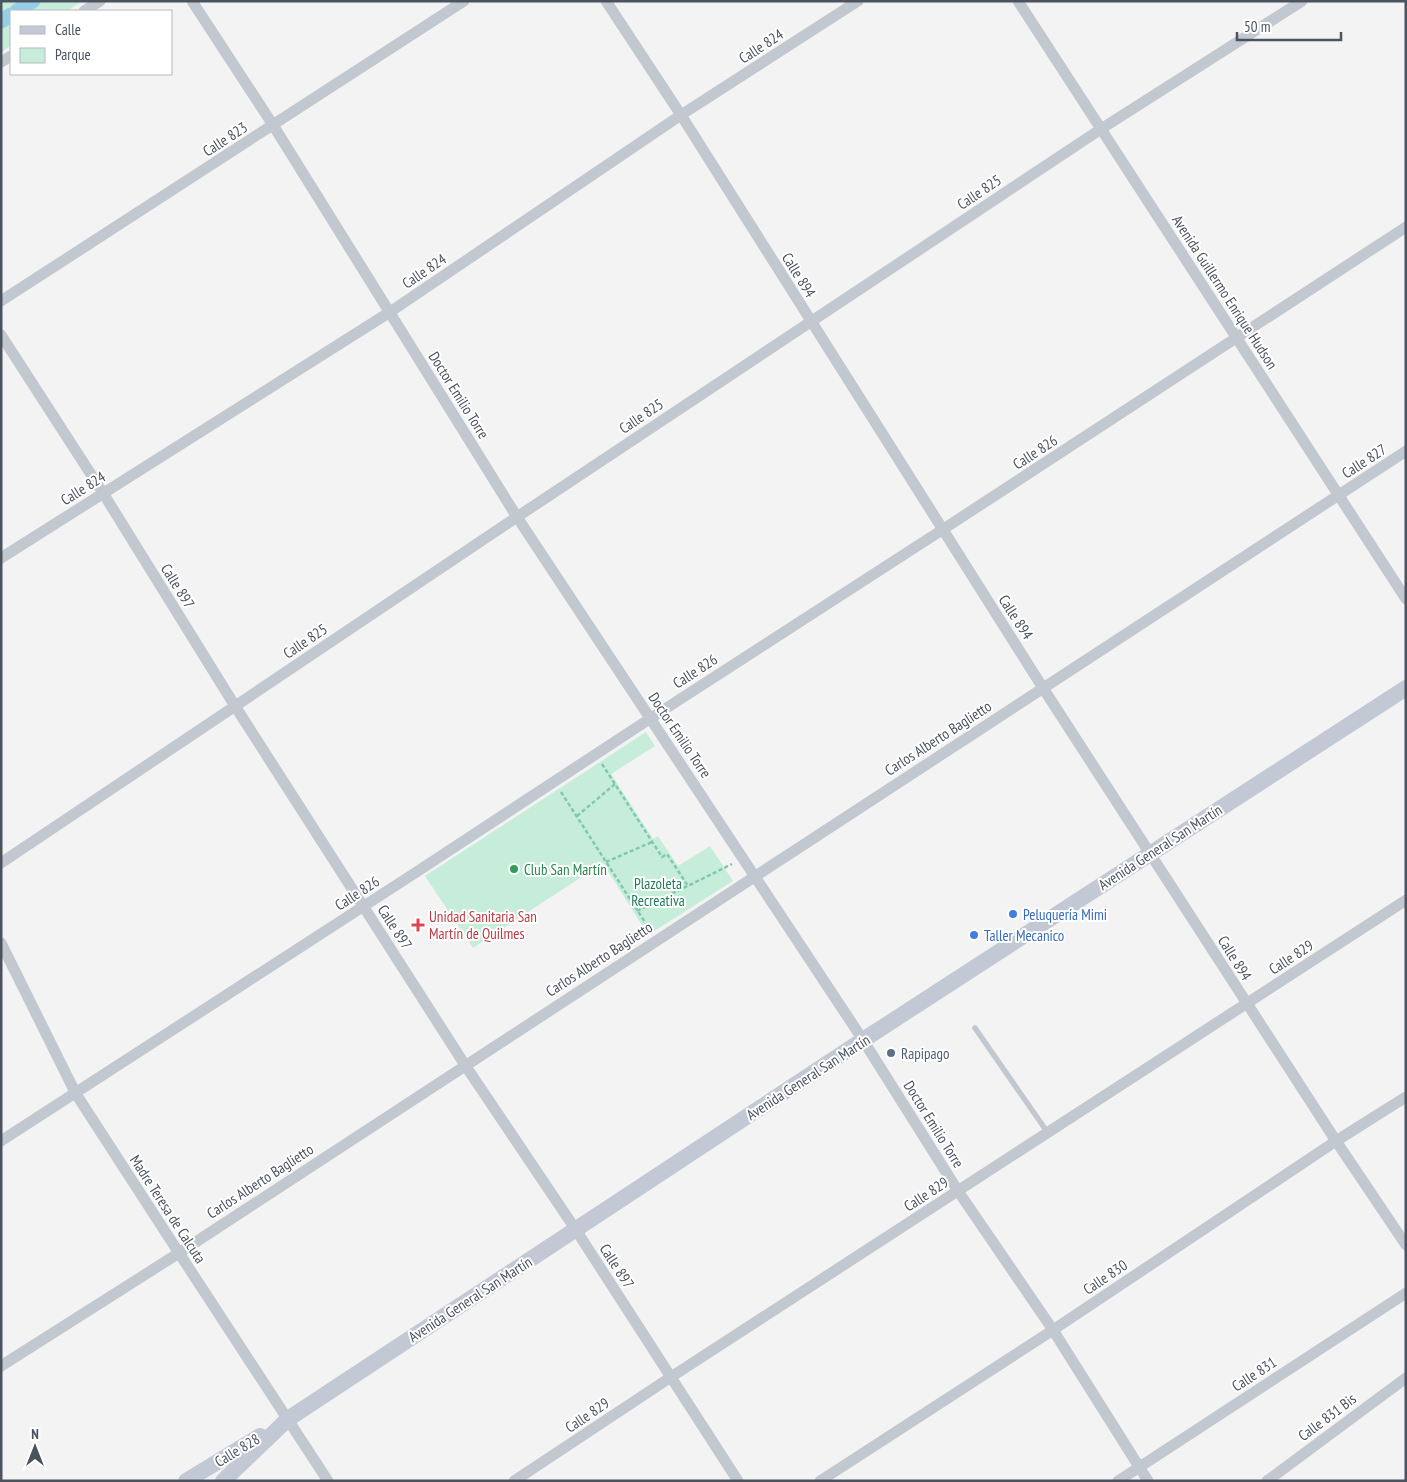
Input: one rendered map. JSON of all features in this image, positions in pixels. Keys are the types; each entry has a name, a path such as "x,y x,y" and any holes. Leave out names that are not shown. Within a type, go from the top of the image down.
{"main road":[{"name":"Avenida General San Martín","path":"223,1481 288,1419 863,1040 1406,688"},
{"name":"Calle 828","path":"186,1481 288,1419"}],"street":[{"path":"86,10 100,1"},
{"name":"Doctor Emilio Torre","path":"192,1 273,125 517,517 744,858 863,1040 958,1191 1053,1330 1148,1481"},
{"name":"Calle 823","path":"1,301 464,1"},
{"name":"Calle 894","path":"606,1 1246,1004 1406,1246"},
{"name":"Calle 824","path":"1,558 390,312 680,115 858,1"},
{"name":"Avenida Guillermo Enrique Hudson","path":"1018,1 1406,599"},
{"name":"Calle 825","path":"1,863 1100,129 1302,1"},
{"name":"Calle 826","path":"1,1141 364,907 651,718 1406,228"},
{"name":"Calle 897","path":"1,335 103,493 235,706 465,1065 576,1230 738,1481"},
{"name":"Calle 827","path":"1339,495 1406,451"},
{"name":"Carlos Alberto Baglietto","path":"1,1366 178,1253 1339,495"},
{"name":"Calle 829","path":"514,1481 1406,900"},
{"name":"Madre Teresa de Calcuta","path":"1,943 76,1092 178,1253 328,1481"},
{"name":"Calle 830","path":"820,1481 1053,1330 1336,1141 1406,1097"},
{"name":"Calle 831","path":"1118,1481 1406,1293"},
{"name":"Calle 831 Bis","path":"1267,1481 1406,1378"}],"lane":[{"path":"975,1028 1048,1133"}],"path":[{"path":"596,754 662,857 667,854 688,886"},
{"path":"554,782 656,940"},
{"path":"576,816 615,784"},
{"path":"606,862 652,842"},
{"path":"637,911 744,858"}],"green space":[{"path":"1,1 83,1 69,10 10,10 10,47 1,52"},
{"name":"Plazoleta Recreativa","path":"646,732 655,746 611,774 653,839 658,836 678,866 710,846 733,881 648,935 603,863 473,948 425,876"}],"waterway":[{"path":"19,10 33,1"},
{"path":"1,21 10,16"}],"place":[{"name":"Club San Martín","path":"514,869"},
{"name":"Peluquería Mimi","path":"1013,914"},
{"name":"Unidad Sanitaria San Martín de Quilmes","path":"418,925"},
{"name":"Taller Mecanico","path":"974,935"},
{"name":"Rapipago","path":"891,1053"}]}
